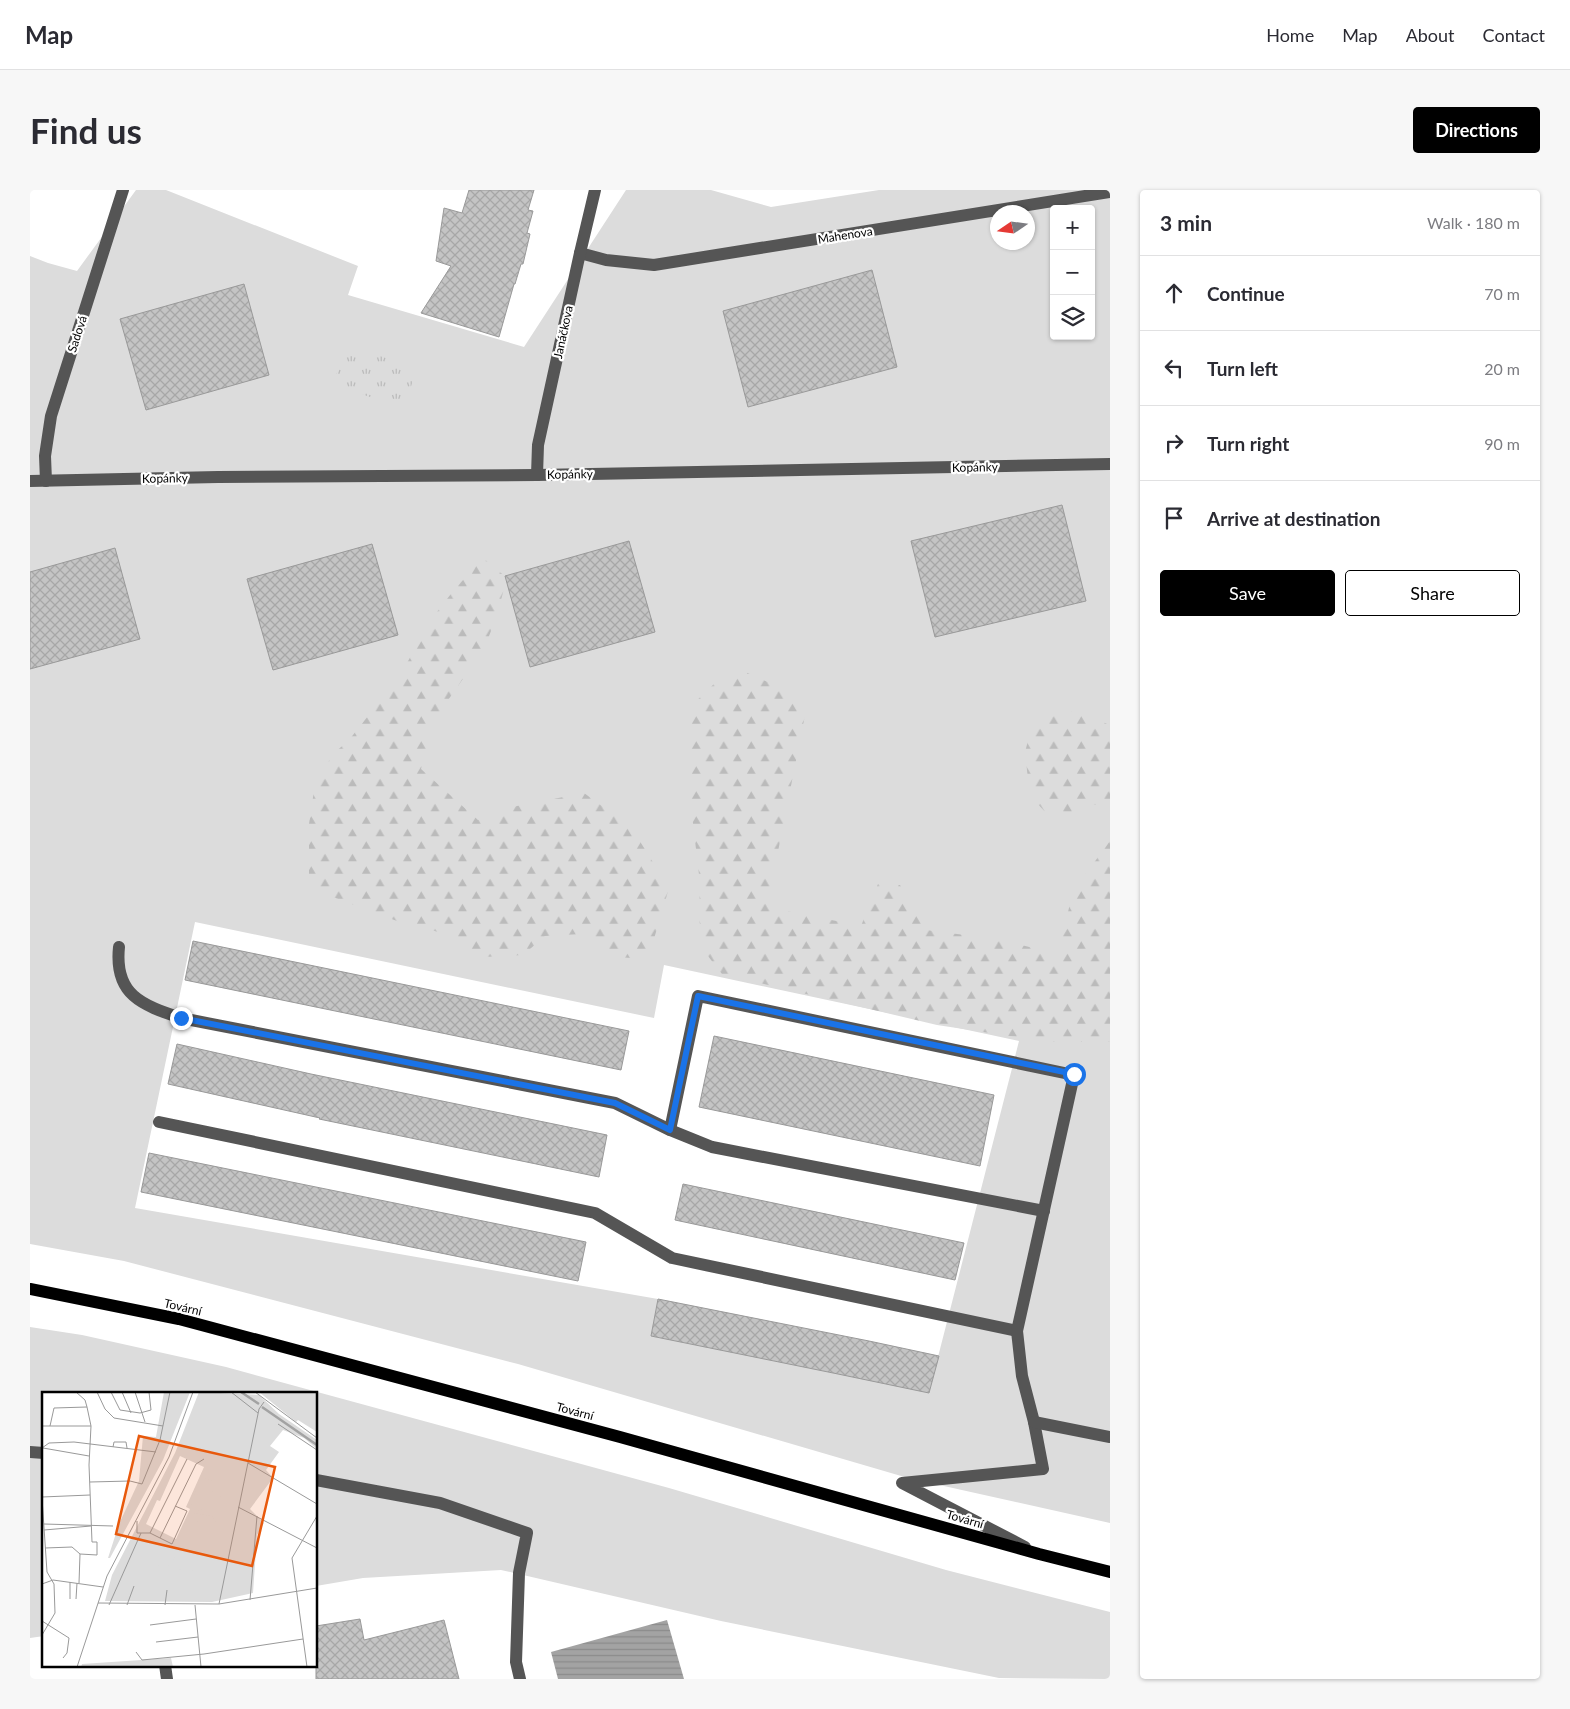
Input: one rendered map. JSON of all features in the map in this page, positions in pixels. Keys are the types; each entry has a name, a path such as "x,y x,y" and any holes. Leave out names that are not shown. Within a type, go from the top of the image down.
{"main road":[{"name":"Tovární","path":"30,1289 179,1319 620,1437 1039,1554 1110,1572"}],"street":[{"name":"Sadová","path":"46,481 45,456 51,416 124,190"},
{"name":"Janáčkova","path":"537,475 538,445 595,190"},
{"name":"Mahenova","path":"580,253 606,260 654,265 1110,192"},
{"name":"Kopánky","path":"30,481 218,477 537,475 1110,464"},
{"path":"119,947 118,959 120,970 128,991 151,1008 181,1018 615,1103 670,1130 712,1147 1044,1211"},
{"path":"670,1130 698,996 1074,1074 1017,1330 1022,1376 1034,1422 1043,1469 902,1483 1039,1554"},
{"path":"159,1122 595,1213 672,1258 1017,1330"},
{"path":"1034,1422 1110,1437"},
{"path":"318,1480 440,1503 527,1533 519,1573 516,1662 520,1679"},
{"path":"165,1666 167,1679"}],"green space":[{"path":"136,190 166,190 358,266 348,295 524,347 626,190 711,190 771,207 879,190 1110,190 1110,1523 908,1478 518,1364 124,1261 30,1244 30,256 77,271","holes":["195,922 654,1018 664,965 1019,1041 929,1392 651,1336 658,1299 135,1208"]},
{"path":"346,345 417,368 404,408 333,385"},
{"path":"483,558 507,578 496,618 484,649 434,720 421,769 478,820 507,808 584,793 631,827 669,888 648,959 616,957 581,934 545,936 523,955 483,957 457,939 397,921 309,888 309,824 315,784 333,754 349,740 399,677 433,617"},
{"path":"743,671 770,683 807,705 767,907 861,926 878,884 900,885 926,930 996,939 1058,954 1073,891 1110,841 1110,1042 1049,1042 937,1025 722,974 704,951 699,918 700,883 692,815 687,729 692,705 714,684"},
{"path":"1079,710 1110,727 1110,802 1087,806 1069,816 1048,815 1035,801 1028,779 1025,752 1032,726 1049,717"},
{"path":"30,1327 82,1335 226,1367 318,1392 42,1392 42,1636 30,1638"},
{"path":"318,1392 669,1488 946,1570 1110,1612 1110,1679 999,1678 721,1621 501,1570 363,1578 318,1586"}],"shaded area":[{"path":"667,1620 684,1679 558,1679 551,1652"}],"building":[{"path":"469,190 534,190 528,210 533,211 527,233 530,234 523,264 521,264 514,284 499,337 421,313 451,266 436,261 444,208 462,213"},
{"path":"872,270 897,367 748,407 723,311"},
{"path":"244,284 269,375 146,410 120,319"},
{"path":"1062,505 1086,601 935,637 911,541"},
{"path":"629,541 655,632 530,667 505,576"},
{"path":"372,544 398,635 273,670 247,579"},
{"path":"115,548 140,639 30,669 30,572"},
{"path":"193,941 629,1031 621,1070 185,980"},
{"path":"714,1036 994,1095 980,1166 699,1107"},
{"path":"177,1044 311,1074 607,1135 599,1177 319,1119 168,1084"},
{"path":"149,1153 586,1242 578,1281 141,1192"},
{"path":"683,1184 964,1243 955,1280 675,1220"},
{"path":"658,1299 939,1356 929,1393 651,1336"},
{"path":"360,1619 364,1640 444,1620 459,1679 316,1679 316,1666 318,1666 318,1626"}],"route":[{"path":"181,1018 615,1103 670,1130 698,996 1074,1074"}]}
